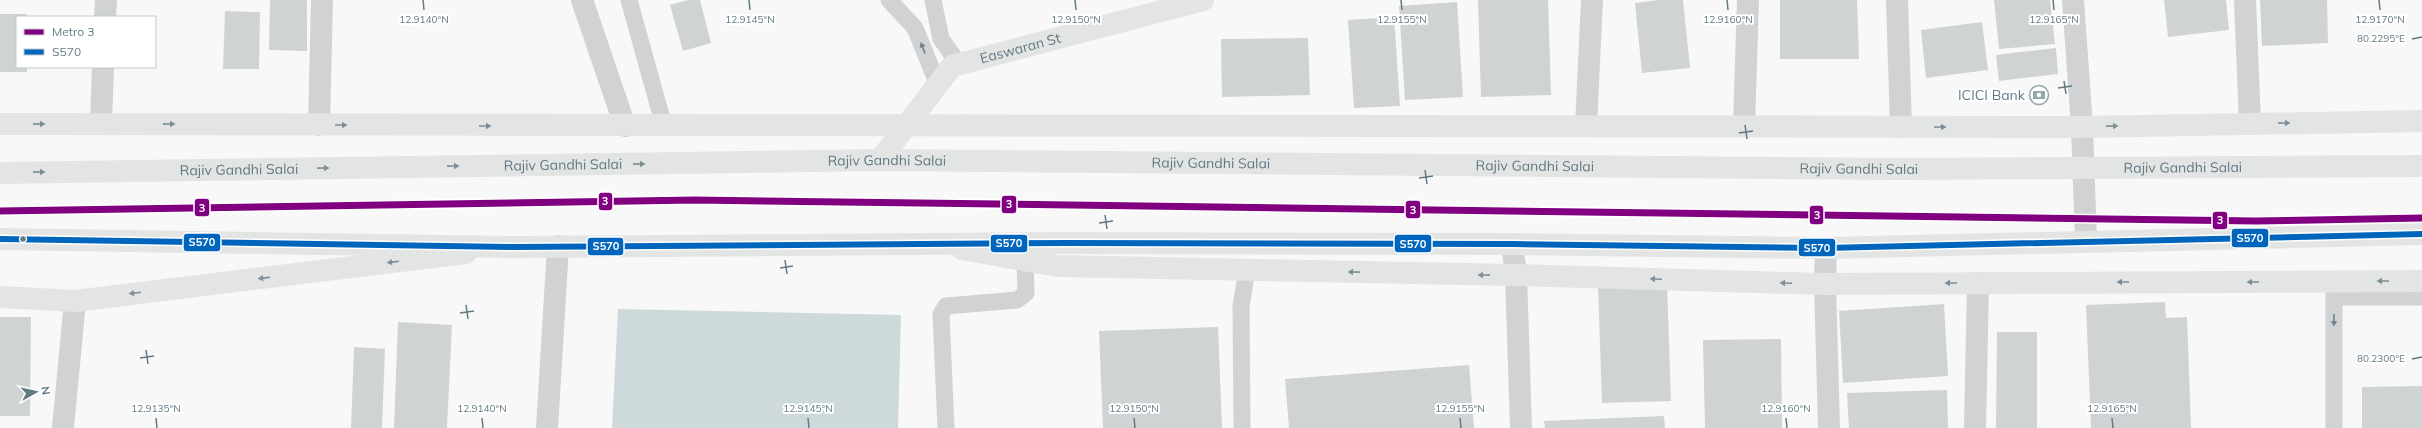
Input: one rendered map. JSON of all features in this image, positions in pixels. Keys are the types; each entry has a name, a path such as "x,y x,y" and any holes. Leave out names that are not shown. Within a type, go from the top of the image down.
{"street":[{"path":"105,16 106,0"},
{"path":"318,125 322,0"},
{"path":"582,0 625,126"},
{"name":"Easwaran St","path":"880,160 952,66 1203,0"},
{"path":"1586,126 1592,0"},
{"path":"1744,126 1748,0"},
{"path":"1897,0 1901,127"},
{"path":"2073,0 2082,127 2086,242"},
{"path":"2245,0 2250,124"},
{"path":"101,123 103,68"},
{"path":"0,124 2082,127 2422,121"},
{"name":"Rajiv Gandhi Salai","path":"0,173 880,160 1888,169 2422,166"},
{"path":"0,239 515,247 932,244 1512,244 1826,248 2422,234"},
{"path":"932,244 1057,266 1516,275 1825,284 1978,283 2334,289 2422,281"},
{"path":"1512,244 1516,275 1521,428"},
{"path":"547,428 558,246"},
{"path":"0,297 74,301 515,247"},
{"path":"1826,248 1825,284 1829,428"},
{"path":"1975,428 1978,283"},
{"path":"63,428 74,301"}],"lane":[{"path":"629,0 664,126"},
{"path":"889,0 915,28 938,85"},
{"path":"933,0 942,39 959,64"},
{"path":"946,428 941,314 946,306 1017,300 1026,293 1025,261"},
{"path":"1242,428 1241,306 1247,270"},
{"path":"2334,428 2334,289 2422,297"}],"shaded area":[{"path":"618,309 901,315 898,428 612,428"}],"building":[{"path":"270,0 307,0 307,51 269,50"},
{"path":"688,0 700,0 711,43 683,51 670,5"},
{"path":"1478,0 1548,0 1551,95 1481,97"},
{"path":"1659,0 1683,0 1690,68 1642,73 1635,3"},
{"path":"1780,0 1857,0 1859,59 1780,59"},
{"path":"1994,0 2050,0 2055,44 1999,49"},
{"path":"2164,0 2226,0 2229,30 2168,37"},
{"path":"2260,0 2327,0 2328,43 2262,46"},
{"path":"1457,2 1463,97 1405,100 1399,6"},
{"path":"225,11 260,12 259,69 223,69"},
{"path":"0,14 27,14 27,16 16,16 16,68 27,68 27,72 0,72"},
{"path":"1394,17 1400,106 1354,108 1348,20"},
{"path":"1982,22 1988,70 1926,78 1921,30"},
{"path":"1308,38 1310,95 1222,97 1221,39"},
{"path":"2056,48 2058,74 1999,81 1996,55"},
{"path":"1667,284 1671,401 1602,403 1598,286"},
{"path":"2165,302 2166,318 2187,317 2191,428 2091,428 2086,305"},
{"path":"1944,304 1948,376 1843,383 1839,311"},
{"path":"0,317 31,317 30,416 0,416"},
{"path":"398,322 452,325 447,428 394,428"},
{"path":"1218,327 1222,428 1103,428 1099,331"},
{"path":"1997,332 2037,332 2037,428 1996,428"},
{"path":"1781,339 1782,428 1705,428 1703,340"},
{"path":"354,347 385,349 382,428 351,428"},
{"path":"1469,365 1474,428 1289,428 1285,379"},
{"path":"2422,386 2422,428 2362,428 2362,387"},
{"path":"1947,390 1948,428 1849,428 1847,393"},
{"path":"1664,416 1665,428 1545,428 1544,421"}],"metro line":[{"name":"3","path":"0,211 695,200 2256,221 2422,218"}],"transit line":[{"name":"S570","path":"0,239 515,247 1067,243 1512,244 1826,248 2422,234"}],"place":[{"name":"ICICI Bank","path":"2039,95"}]}
